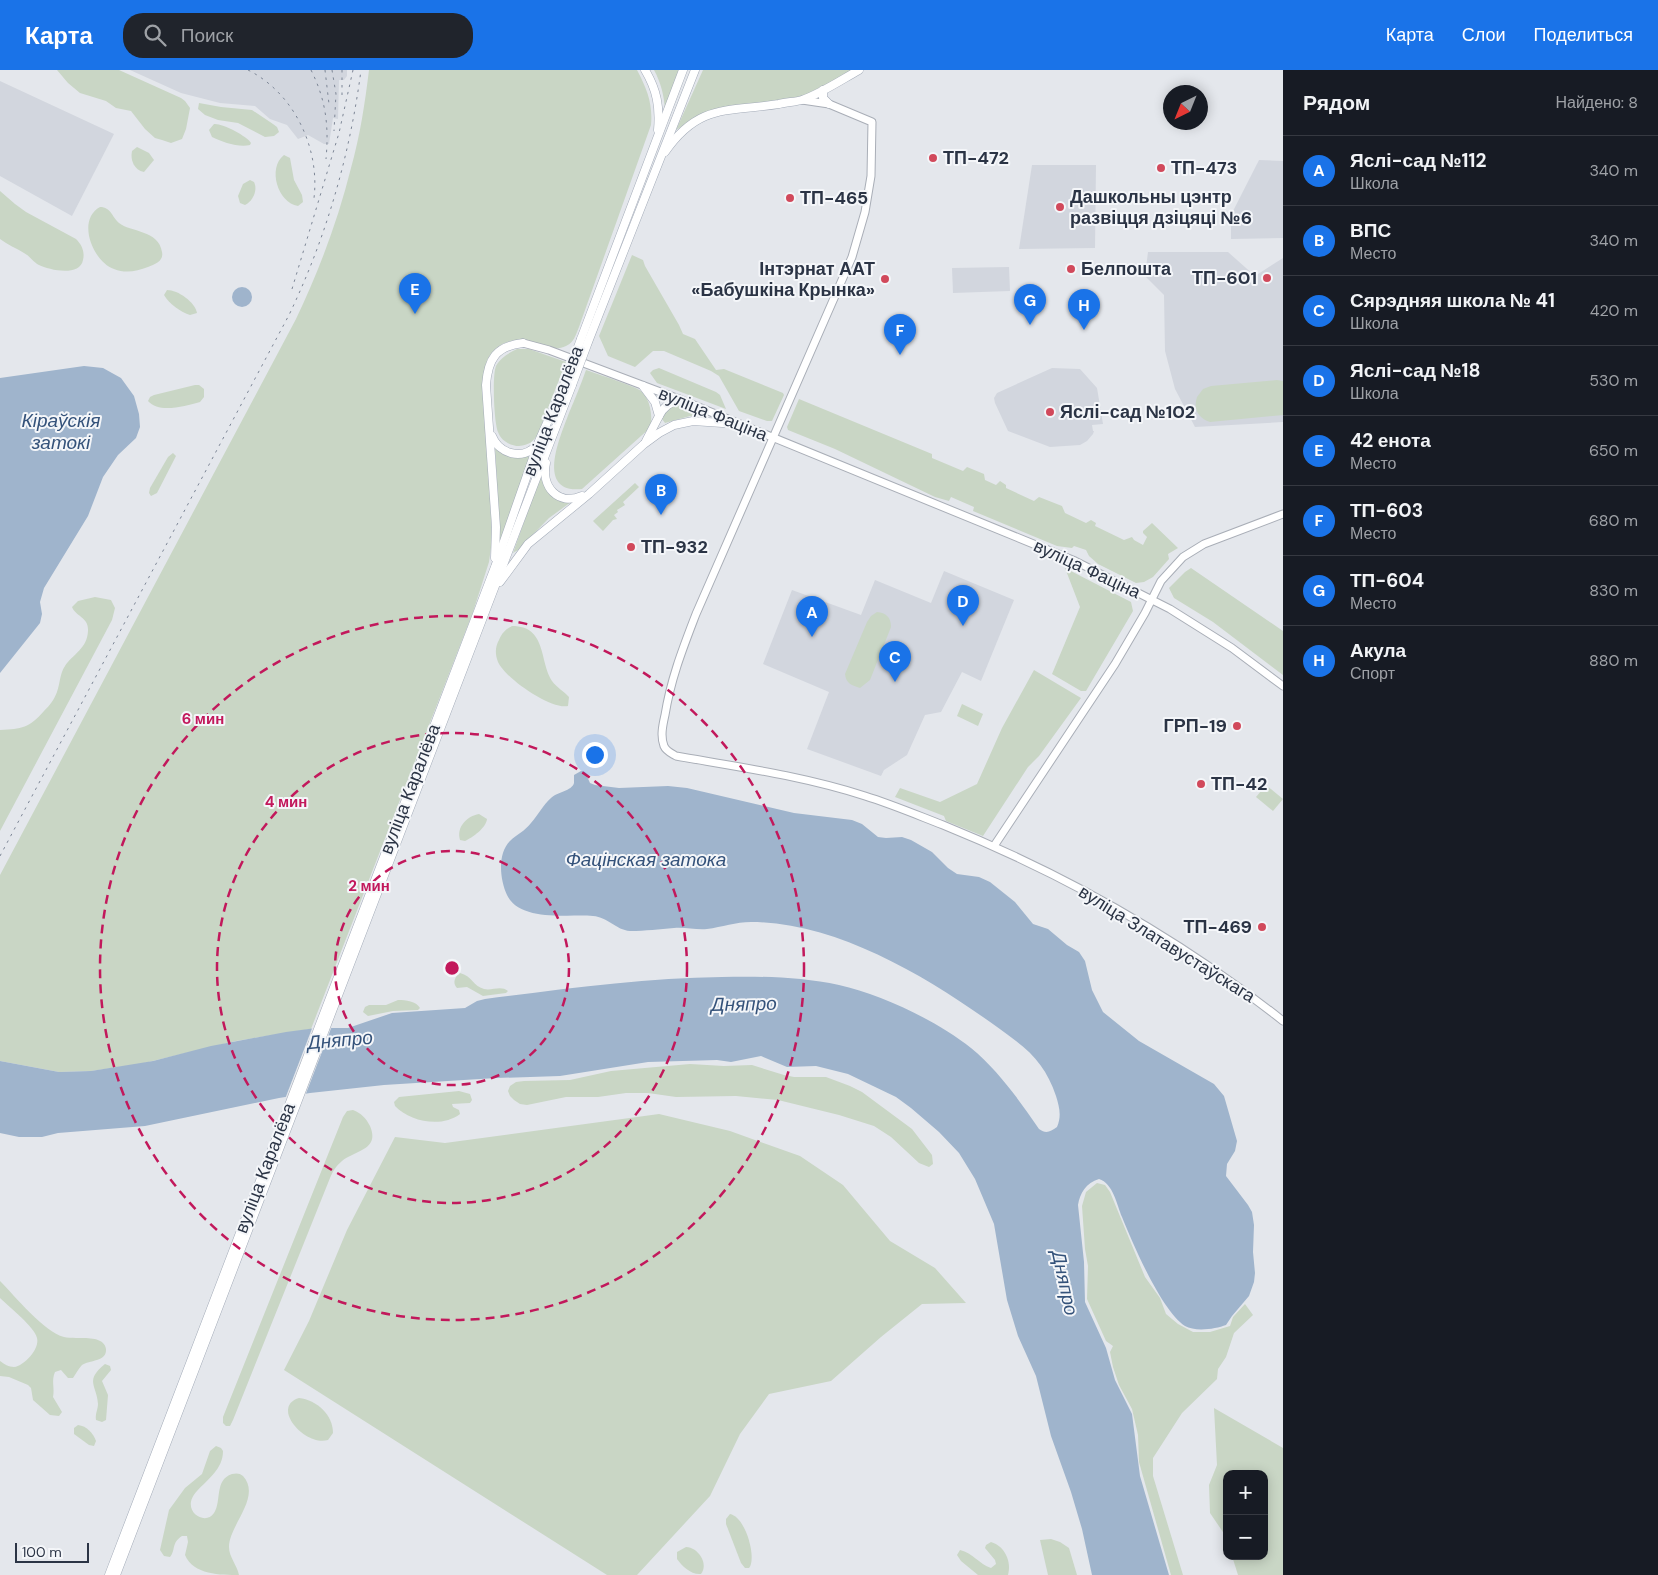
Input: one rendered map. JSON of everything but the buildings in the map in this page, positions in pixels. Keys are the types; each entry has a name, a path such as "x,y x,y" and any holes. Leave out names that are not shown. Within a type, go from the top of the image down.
{"main road":[{"path":"646,70 657,93 659,104 656,144"},
{"path":"656,144 683,70"},
{"path":"659,162 695,70"},
{"path":"659,162 685,128 701,117 716,111 802,100 860,70"},
{"path":"823,90 823,98 829,104"},
{"name":"вуліца Каралёва","path":"109,1575 550,444 569,383 656,144"},
{"name":"вуліца Каралёва","path":"585,340 634,227 659,162"},
{"path":"495,567 496,527 486,385 487,371 493,357 504,348 523,343"},
{"name":"вуліца Каралёва","path":"352,950 495,567 539,441 569,383"},
{"path":"643,386 655,402 659,416"},
{"path":"644,444 661,411 679,399"},
{"path":"494,589 528,544 589,494 644,444 674,425 693,421 737,424"},
{"path":"490,431 499,448 517,454 533,450 539,441"},
{"path":"550,444 544,472 553,492 566,500 574,500 589,494"},
{"name":"вуліца Каралёва","path":"116,1575 249,1218"}],"street":[{"path":"802,100 829,104 872,122 871,176 864,212 852,257 696,614 670,687 662,732 664,745 669,752 676,756 775,773 863,795 994,846"},
{"name":"вуліца Фаціна","path":"523,343 549,350 679,399 1075,561 1152,599 1115,664 994,846"},
{"path":"1283,514 1193,550 1183,557 1161,581 1152,599 1232,648 1283,686"},
{"name":"вуліца Златавустаўскага","path":"994,846 1063,878 1120,909 1223,977 1283,1021"}],"shaded area":[{"path":"130,70 347,70 347,76 344,80 339,80 338,119 333,118 329,144 324,144 308,135 298,139 287,125 270,119 255,106 220,103 181,93"},
{"path":"0,81 114,134 72,216 0,176"},
{"path":"1259,160 1283,161 1283,238 1231,239 1231,215"},
{"name":"Дашкольны цэнтр развіцця дзіцяці №6","path":"1032,165 1096,165 1095,248 1019,249"},
{"path":"1148,252 1228,252 1255,276 1283,258 1283,422 1195,427 1175,389 1165,351 1164,295 1145,276"},
{"path":"1009,267 1010,291 953,293 952,268"},
{"name":"Яслі-сад №102","path":"1052,368 1080,369 1097,388 1103,424 1092,425 1093,434 1080,445 1050,447 1008,431 995,403 994,398 997,393"},
{"path":"944,571 1014,600 981,681 962,672 941,712 925,715 907,755 884,770 881,776 807,749 829,692 763,664 792,590 861,615 875,580 931,603"}],"green space":[{"path":"57,70 119,70 181,98 190,108 182,139 171,143 155,138 131,111 116,108 106,101 80,93"},
{"path":"369,70 637,70 648,97 651,110 651,125 573,341 569,345 558,348 551,348 527,341 509,342 495,349 486,363 484,376 492,540 489,562 473,612 311,1029 236,1041 140,1064 91,1071 59,1072 0,1061 0,875 296,319 320,264 346,187 360,132"},
{"path":"654,70 679,70 665,110 662,89"},
{"path":"703,70 854,70 821,89 800,98 731,107 704,113 676,130"},
{"path":"199,103 252,110 277,127 279,132 274,136 265,137 238,123 218,120 205,115 198,109"},
{"path":"214,124 240,134 249,140 250,145 226,143 212,137 209,130"},
{"path":"137,147 149,153 154,160 144,172 135,167 132,161 132,151"},
{"path":"284,155 290,158 294,180 302,195 303,202 298,206 285,199 277,184 276,168"},
{"path":"250,180 254,182 255,192 250,201 245,205 240,203 238,196 243,184"},
{"path":"0,191 26,212 76,239 83,251 84,257 81,265 76,269 64,271 44,267 0,239"},
{"path":"100,207 109,210 117,221 124,226 156,239 160,245 162,258 156,263 140,270 118,271 106,265 94,250 88,230 89,221 93,213"},
{"path":"632,255 643,260 683,334 695,339 716,370 724,369 783,393 784,395 772,421 739,411 719,376 664,351 653,351 635,367 608,356 599,336"},
{"path":"167,290 185,297 196,309 197,313 190,315 169,302 164,295"},
{"path":"517,349 529,349 566,362 538,434 530,443 519,446 507,442 499,435 495,419 494,399 496,366 503,358"},
{"path":"659,368 716,392 720,395 726,409 657,383 650,373"},
{"path":"586,370 641,391 649,403 651,427 582,489 567,488 559,482 555,473 554,461 561,435"},
{"path":"1283,381 1283,415 1210,422 1202,418 1196,409 1197,397 1203,389 1211,386"},
{"path":"199,385 204,389 204,397 200,402 180,407 165,408 153,405 148,401 154,395"},
{"path":"799,399 932,454 932,458 963,471 967,467 984,474 985,480 996,485 1000,481 1006,485 1006,488 1034,501 1039,497 1062,506 1065,513 1086,523 1091,520 1096,523 1095,526 1124,540 1132,537 1143,545 1147,537 1143,531 1152,523 1178,548 1168,554 1169,559 1153,577 1144,582 1136,583 1098,564 1089,556 1086,550 1074,546 1072,548 1057,546 973,511 974,507 951,497 949,501 935,497 835,449 788,430 787,427"},
{"path":"677,404 706,416 690,416 665,423 662,419 664,414"},
{"path":"495,446 528,455 530,460 500,543"},
{"path":"173,453 176,456 175,458 157,493 151,496 149,493 150,488 168,457"},
{"path":"540,477 552,494 560,499 571,502 549,518 513,553"},
{"path":"635,483 639,487 623,502 625,505 617,510 618,512 614,515 617,519 613,520 603,531 593,521"},
{"path":"1065,568 1131,602 1133,611 1086,691 1081,691 1052,674 1080,607"},
{"path":"1191,568 1283,631 1283,675 1213,622 1174,598 1169,588"},
{"path":"95,597 111,600 115,608 112,620 0,831 0,730 20,728 29,724 39,717 55,698 63,669 82,647 87,637 88,626 72,607 78,601"},
{"path":"877,612 887,616 891,627 870,680 860,688 848,682 845,674 867,622"},
{"path":"512,626 523,628 537,638 552,681 569,697 568,706 551,703 529,692 502,669 496,656 497,645 503,633"},
{"path":"1034,670 1081,698 1039,756 1028,767 983,836 946,821 944,816 895,797 900,788 940,802 977,784 1002,728"},
{"path":"962,704 983,714 978,726 957,716"},
{"path":"1266,785 1283,799 1273,811 1256,797"},
{"path":"479,814 487,819 484,826 479,832 465,841 460,840 461,827 470,817"},
{"path":"460,973 484,989 502,988 508,991 506,993 483,996 467,987 457,988 455,980"},
{"path":"398,1000 413,1002 420,1008 418,1010 393,1011 368,1016 363,1012 365,1007 369,1005 386,1005"},
{"path":"690,1064 752,1065 794,1077 826,1077 850,1086 862,1092 912,1129 932,1155 933,1164 929,1167 919,1163 891,1137 874,1126 778,1100 736,1096 676,1097 648,1093 626,1093 598,1097 566,1097 527,1105 520,1104 514,1100 508,1091 510,1086 516,1082 570,1080 611,1071"},
{"path":"459,1091 470,1094 472,1100 470,1103 452,1104 453,1107 459,1110 460,1114 444,1121 426,1121 409,1116 401,1112 394,1102 399,1097"},
{"path":"353,1110 365,1118 370,1126 372,1140 365,1148 342,1161 332,1173 233,1420 230,1426 226,1426 223,1423 223,1417 343,1117 347,1111"},
{"path":"659,1114 730,1131 800,1156 843,1185 890,1241 935,1268 966,1303 922,1304 831,1381 769,1394 740,1434 710,1496 637,1575 607,1575 284,1370 309,1321 347,1230 395,1137 445,1143"},
{"path":"1097,1183 1105,1185 1110,1192 1145,1277 1160,1298 1166,1314 1178,1324 1193,1332 1210,1332 1230,1326 1233,1317 1245,1304 1253,1315 1234,1333 1226,1357 1218,1369 1217,1379 1182,1413 1153,1458 1153,1476 1183,1575 1171,1575 1139,1462 1138,1435 1132,1409 1119,1385 1113,1367 1110,1352 1113,1346 1106,1341 1087,1299 1088,1266 1082,1206 1086,1192"},
{"path":"0,1281 39,1321 56,1334 69,1338 95,1339 104,1344 106,1353 104,1356 82,1365 73,1378 68,1378 61,1370 55,1372 53,1378 53,1397 62,1412 59,1416 50,1415 33,1400 31,1388 28,1385 9,1377 0,1376 0,1361 14,1367 22,1364 34,1352 37,1338 32,1328 0,1298"},
{"path":"105,1364 110,1366 111,1370 102,1381 108,1395 106,1420 102,1422 96,1420 98,1404 93,1379"},
{"path":"299,1398 318,1405 327,1415 333,1433 328,1440 319,1441 310,1438 294,1425 289,1417 288,1409 291,1403"},
{"path":"1214,1408 1283,1448 1283,1575 1238,1575 1233,1560 1268,1560 1268,1470 1223,1470 1223,1532 1210,1513 1209,1485 1217,1465"},
{"path":"78,1425 87,1428 91,1433 96,1441 94,1446 89,1445 74,1434 74,1428"},
{"path":"216,1446 223,1451 220,1463 214,1473 192,1498 192,1510 200,1517 210,1517 216,1508 221,1486 226,1477 232,1474 241,1474 243,1476 248,1484 249,1493 247,1502 230,1538 229,1547 239,1575 224,1575 194,1567 185,1555 188,1542 187,1536 182,1536 176,1541 170,1557 164,1556 160,1550 169,1510 185,1488 202,1474 210,1451"},
{"path":"730,1514 741,1522 745,1530 752,1556 749,1568 745,1568 741,1563 726,1524 726,1519"},
{"path":"1051,1539 1069,1548 1077,1575 1048,1575 1040,1540"},
{"path":"991,1542 1004,1551 1009,1565 1008,1575 978,1575 961,1561 957,1555 960,1550 965,1551 991,1568 996,1564 995,1560 985,1548"},
{"path":"686,1547 695,1550 701,1557 704,1566 701,1574 690,1572 677,1559 677,1552"}],"water":[{"path":"242,287 249,290 252,297 249,304 242,307 235,304 232,297 235,290"},
{"name":"Кіраўскія затокі","path":"84,366 103,368 121,378 134,396 140,427 136,438 118,455 103,477 88,516 44,588 40,602 42,614 40,623 0,673 0,378"},
{"path":"581,771 585,772 590,783 595,785 619,788 668,786 687,788 794,813 852,820 862,824 878,837 902,837 911,840 932,852 957,874 979,877 990,882 1015,902 1033,924 1048,929 1067,945 1079,952 1085,961 1092,990 1103,1012 1139,1041 1214,1084 1224,1096 1237,1141 1235,1151 1227,1164 1226,1176 1252,1212 1255,1273 1249,1296 1226,1325 1211,1329 1194,1329 1185,1326 1176,1318 1157,1292 1140,1259 1114,1195 1104,1181 1099,1179 1087,1186 1080,1196 1078,1205 1084,1262 1085,1302 1106,1348 1115,1380 1132,1414 1140,1476 1169,1575 1092,1575 1082,1529 1051,1436 1036,1376 1018,1336 1007,1300 994,1224 975,1179 959,1153 939,1132 911,1108 896,1097 848,1074 816,1066 787,1067 761,1056 731,1062 717,1060 648,1062 560,1076 384,1085 310,1093 145,1126 58,1133 42,1137 19,1137 0,1133 0,1061 59,1072 91,1071 153,1061 211,1046 286,1032 316,1028 348,1028 392,1013 465,1008 485,999 633,982 737,977 766,977 825,982 873,995 908,1010 942,1028 981,1057 1008,1086 1039,1129 1048,1132 1057,1127 1060,1111 1053,1087 1040,1065 1023,1047 988,1020 925,980 857,945 822,933 786,925 751,922 707,929 678,928 630,931 598,917 546,915 534,913 513,904 507,895 501,875 501,860 506,846 529,826 551,798 573,786 574,775"}],"pier":[{"path":"313,1026 332,1026 305,1096 285,1099"}],"railway":[{"path":"248,70 264,80 279,93 291,107 300,124 313,160 314,198"},
{"path":"311,70 320,92 327,124 326,159"},
{"path":"325,70 329,104"},
{"path":"332,70 336,94 334,131"},
{"path":"342,70 342,95"},
{"path":"292,289 339,133 353,70"},
{"path":"0,856 289,315 314,256 335,196 350,133 361,70"}],"place":[{"name":"ТП-472","path":"933,158"},
{"name":"ТП-473","path":"1161,168"},
{"name":"ТП-465","path":"790,198"},
{"name":"Дашкольны цэнтр развіцця дзіцяці №6","path":"1060,207"},
{"name":"Белпошта","path":"1071,269"},
{"name":"ТП-601","path":"1267,278"},
{"name":"Інтэрнат ААТ «Бабушкіна Крынка»","path":"885,279"},
{"name":"42 енота","path":"415,314"},
{"name":"ТП-604","path":"1030,325"},
{"name":"Акула","path":"1084,330"},
{"name":"ТП-603","path":"900,355"},
{"name":"Яслі-сад №102","path":"1050,412"},
{"name":"ВПС","path":"661,515"},
{"name":"ТП-932","path":"631,547"},
{"name":"Яслі-сад №18","path":"963,626"},
{"name":"Яслі-сад №112","path":"812,637"},
{"name":"Сярэдняя школа № 41","path":"895,682"},
{"name":"ГРП-19","path":"1237,726"},
{"name":"ТП-42","path":"1201,784"},
{"name":"ТП-469","path":"1262,927"}],"water label":[{"name":"Фацінская затока","path":"646,859"},
{"name":"Дняпро","path":"744,1004"},
{"name":"Дняпро","path":"340,1040"},
{"name":"Дняпро","path":"1065,1283"}]}
